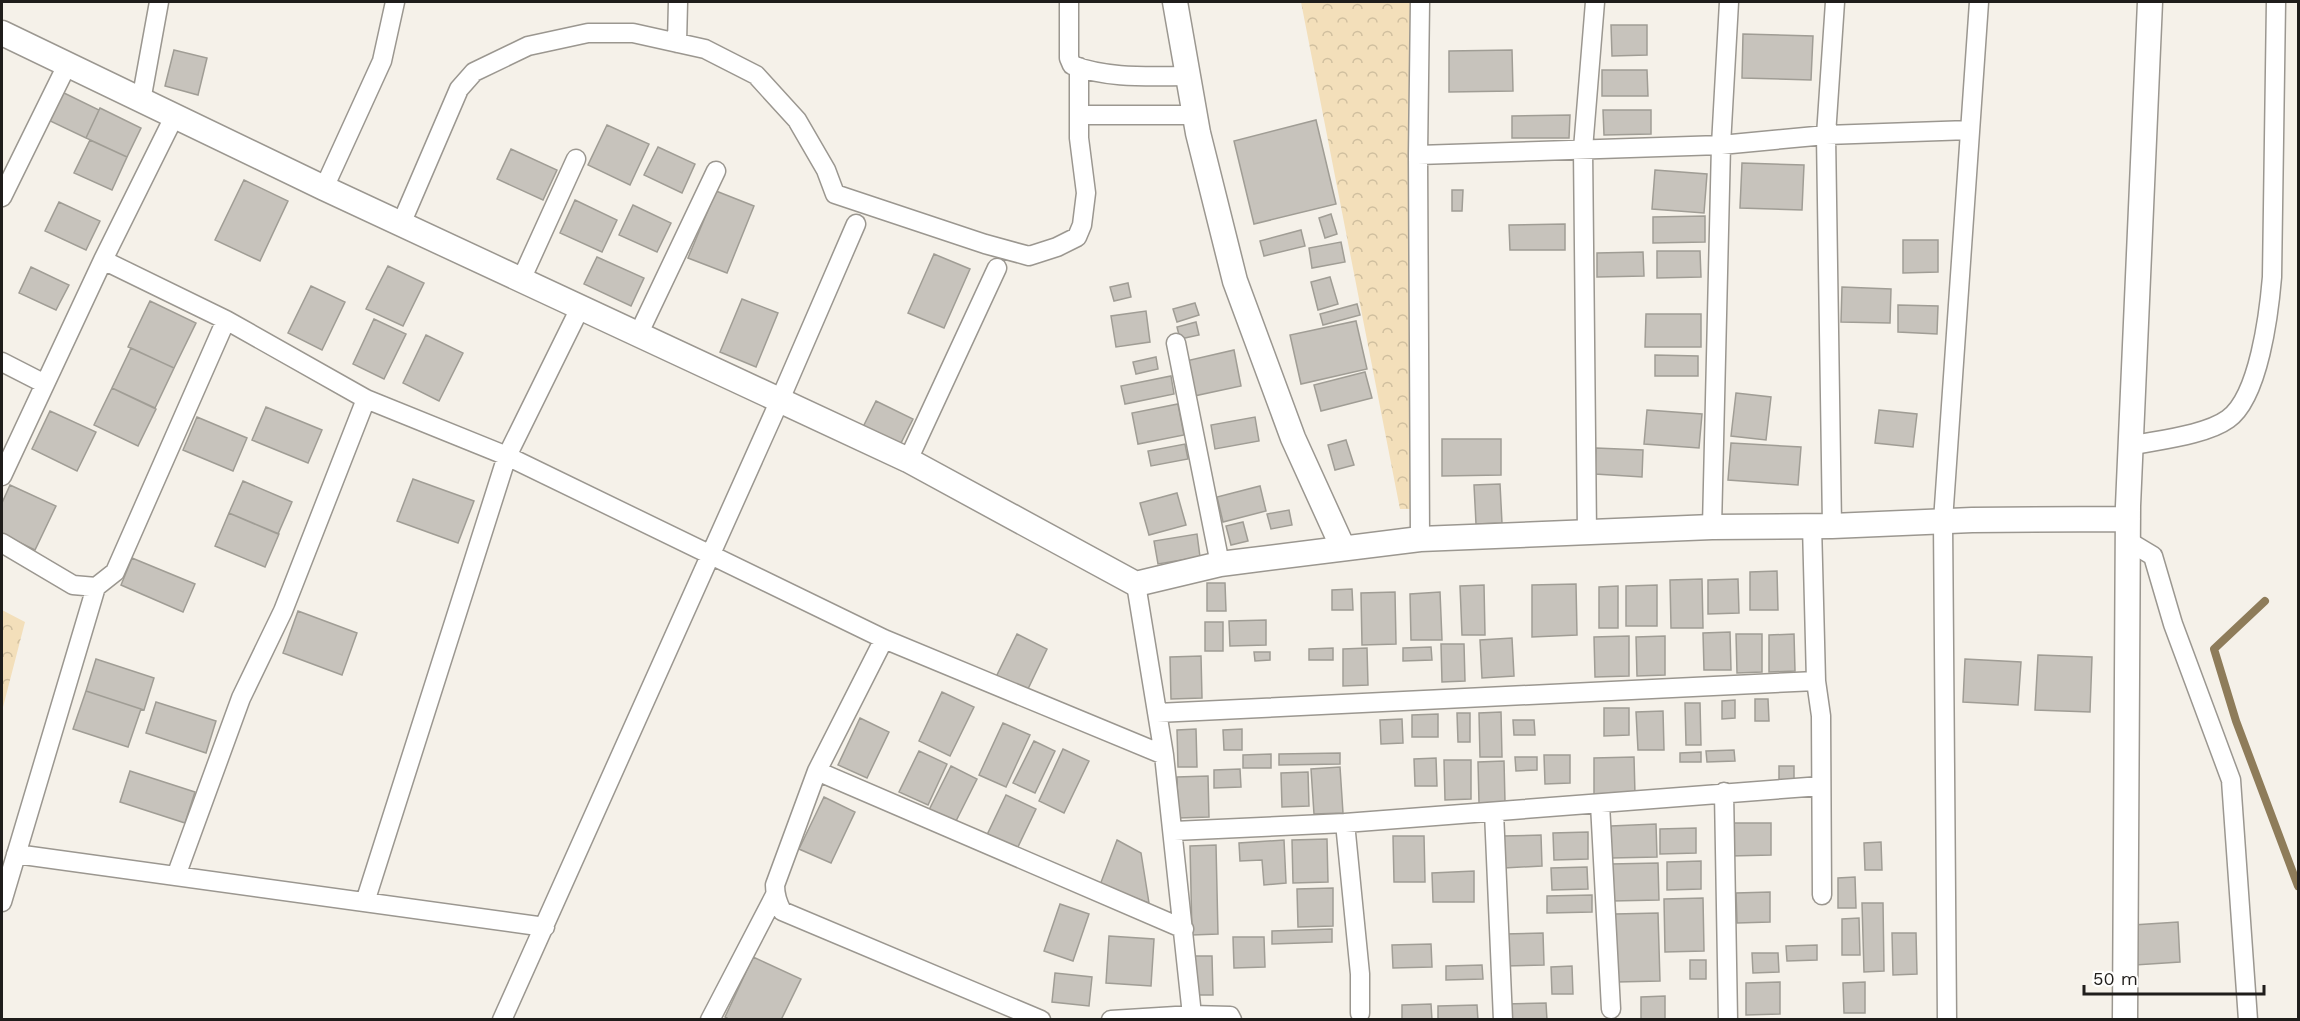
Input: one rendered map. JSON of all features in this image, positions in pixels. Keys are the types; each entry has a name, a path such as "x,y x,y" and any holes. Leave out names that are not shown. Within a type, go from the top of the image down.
{"street":[{"path":"141,101 159,2"},
{"path":"324,188 382,61 395,2"},
{"path":"676,43 678,2"},
{"path":"1069,2 1072,64 1126,76 1188,76"},
{"path":"1175,2 1195,115 1235,281 1293,438 1343,548"},
{"path":"1420,2 1418,155 1420,539"},
{"path":"1587,533 1583,148 1595,2"},
{"path":"1713,527 1721,145 1729,2"},
{"path":"1822,895 1821,716 1816,681 1822,525 1826,135 1836,2"},
{"path":"1947,1020 1943,521 1979,2"},
{"path":"2125,1020 2130,446 2150,2"},
{"path":"2130,446 2208,429 2229,419 2240,405 2257,366 2268,320 2272,277 2276,2"},
{"path":"2,33 324,188 779,402 908,460 1136,584 1220,564 1420,539 1713,527 1943,521 2128,530 2153,556 2173,624 2231,780 2248,1020"},
{"path":"401,224 459,89 474,72 528,46 588,33 633,33 705,49 756,75 797,120 826,170 836,194 985,244 1029,256 1057,248 1077,237 1082,225 1086,193 1079,138 1079,67"},
{"path":"2,197 67,65"},
{"path":"1080,115 1195,115"},
{"path":"2,476 174,117"},
{"path":"1418,155 1721,145 1826,135 1970,130"},
{"path":"520,280 576,159"},
{"path":"638,335 716,171"},
{"path":"502,1020 779,402 856,224"},
{"path":"104,260 226,320 366,399 507,456 884,639 1164,755"},
{"path":"908,460 997,268"},
{"path":"365,902 507,456 580,308"},
{"path":"2,902 96,587 115,572 226,320"},
{"path":"1176,343 1220,564"},
{"path":"2,362 45,384"},
{"path":"176,876 241,698 283,611 366,399"},
{"path":"2,543 73,585 96,587"},
{"path":"1136,584 1174,831 1192,1015"},
{"path":"884,639 817,771 775,885 775,895 782,911 1041,1020"},
{"path":"1157,713 1816,681"},
{"path":"817,771 1184,929"},
{"path":"1174,831 1345,823 1821,786"},
{"path":"1724,792 1728,1020"},
{"path":"1600,804 1611,1009"},
{"path":"1494,812 1503,1020"},
{"path":"1345,823 1360,974 1360,1013"},
{"path":"16,854 545,927"},
{"path":"710,1020 775,895"},
{"path":"1111,1020 1192,1015 1230,1016 1232,1020"}],"green space":[{"path":"1301,2 1430,2 1414,509 1400,509"},
{"path":"2,610 25,622 2,711"}],"building":[{"path":"1611,25 1647,25 1647,55 1612,56"},
{"path":"1743,34 1813,36 1811,80 1742,78"},
{"path":"174,50 207,58 198,95 165,86"},
{"path":"1512,50 1513,91 1449,92 1449,51"},
{"path":"1602,70 1647,70 1648,96 1602,96"},
{"path":"60,91 99,110 86,138 46,119"},
{"path":"100,108 141,128 127,157 86,138"},
{"path":"1603,110 1651,110 1651,134 1604,135"},
{"path":"1570,115 1569,138 1512,138 1512,116"},
{"path":"1316,120 1336,204 1254,224 1234,141"},
{"path":"607,125 649,144 630,185 588,165"},
{"path":"90,140 127,157 112,190 74,173"},
{"path":"658,147 695,164 682,193 644,175"},
{"path":"511,149 557,170 543,200 497,179"},
{"path":"1742,163 1804,165 1802,210 1740,208"},
{"path":"1655,170 1707,174 1704,213 1652,209"},
{"path":"244,180 288,201 260,261 215,240"},
{"path":"1452,190 1463,190 1462,211 1452,211"},
{"path":"716,191 754,206 727,273 688,258"},
{"path":"575,200 617,220 602,252 560,233"},
{"path":"59,202 100,221 86,250 45,231"},
{"path":"633,205 671,223 657,252 619,235"},
{"path":"1331,214 1337,234 1325,238 1319,218"},
{"path":"1705,216 1705,242 1653,243 1653,217"},
{"path":"1565,224 1565,250 1510,250 1509,225"},
{"path":"1301,230 1305,246 1264,256 1260,241"},
{"path":"1903,240 1938,240 1938,272 1903,273"},
{"path":"1341,242 1345,262 1312,268 1309,248"},
{"path":"1657,251 1700,251 1701,277 1657,278"},
{"path":"1643,252 1644,276 1597,277 1597,253"},
{"path":"934,254 970,269 944,328 908,313"},
{"path":"597,257 644,278 631,306 584,284"},
{"path":"388,266 424,283 403,326 366,309"},
{"path":"31,267 69,285 56,310 19,293"},
{"path":"1330,277 1338,304 1318,310 1311,282"},
{"path":"1128,283 1131,297 1114,301 1110,287"},
{"path":"311,286 345,302 322,350 288,333"},
{"path":"1842,287 1891,289 1890,323 1841,322"},
{"path":"742,299 778,313 756,367 720,352"},
{"path":"150,301 196,323 174,368 128,347"},
{"path":"1195,303 1199,315 1177,322 1173,309"},
{"path":"1357,304 1360,315 1323,325 1320,314"},
{"path":"1898,305 1938,306 1937,334 1898,332"},
{"path":"1146,311 1150,342 1116,347 1111,316"},
{"path":"1646,314 1701,314 1701,347 1645,347"},
{"path":"374,319 406,334 384,379 353,364"},
{"path":"1356,321 1367,369 1301,384 1290,335"},
{"path":"1196,322 1199,335 1180,339 1177,327"},
{"path":"426,335 463,353 439,401 403,383"},
{"path":"131,348 174,368 155,408 112,388"},
{"path":"1234,350 1241,386 1194,396 1186,361"},
{"path":"1655,355 1698,356 1698,376 1655,376"},
{"path":"1156,357 1158,369 1136,374 1133,362"},
{"path":"1365,372 1372,398 1321,411 1314,385"},
{"path":"1171,376 1174,394 1125,404 1121,386"},
{"path":"112,388 156,409 138,446 94,425"},
{"path":"1736,393 1771,397 1766,440 1731,436"},
{"path":"876,401 913,419 897,451 860,433"},
{"path":"1178,404 1184,435 1138,444 1132,413"},
{"path":"266,407 322,430 308,463 252,440"},
{"path":"1647,410 1702,414 1699,448 1644,444"},
{"path":"1879,410 1917,414 1913,447 1875,443"},
{"path":"50,411 96,432 77,471 32,449"},
{"path":"197,417 247,438 233,471 183,450"},
{"path":"1255,417 1259,441 1215,449 1211,425"},
{"path":"1442,439 1501,439 1501,475 1442,476"},
{"path":"1346,440 1354,465 1335,470 1328,445"},
{"path":"1731,443 1801,447 1798,485 1728,480"},
{"path":"1185,444 1188,459 1151,466 1148,451"},
{"path":"1596,448 1643,450 1642,477 1595,474"},
{"path":"413,479 474,501 458,543 397,521"},
{"path":"243,481 292,502 278,534 229,513"},
{"path":"1500,484 1502,523 1476,524 1474,485"},
{"path":"10,485 56,506 35,550 2,534 2,503"},
{"path":"1260,486 1266,511 1223,522 1217,497"},
{"path":"1177,493 1186,525 1149,535 1140,503"},
{"path":"1289,510 1292,525 1271,529 1267,514"},
{"path":"229,513 279,534 265,567 215,546"},
{"path":"1243,522 1248,541 1231,545 1226,526"},
{"path":"1197,534 1200,557 1158,564 1154,541"},
{"path":"132,558 195,584 183,612 121,585"},
{"path":"1777,571 1778,610 1750,610 1750,572"},
{"path":"1702,579 1703,628 1671,628 1670,580"},
{"path":"1738,579 1739,613 1708,614 1708,580"},
{"path":"1207,583 1225,583 1226,611 1207,611"},
{"path":"1576,584 1577,635 1532,637 1532,585"},
{"path":"1484,585 1485,635 1462,635 1460,586"},
{"path":"1657,585 1657,626 1626,626 1626,586"},
{"path":"1618,586 1618,628 1599,628 1599,587"},
{"path":"1352,589 1353,610 1332,610 1332,590"},
{"path":"1395,592 1396,644 1362,645 1361,593"},
{"path":"1440,592 1442,640 1411,640 1410,594"},
{"path":"298,611 357,633 342,675 283,653"},
{"path":"1266,620 1266,645 1230,646 1229,621"},
{"path":"1205,622 1223,622 1223,651 1205,651"},
{"path":"1730,632 1731,670 1704,670 1703,633"},
{"path":"1017,634 1047,649 1027,691 996,677"},
{"path":"1736,634 1762,634 1762,672 1737,673"},
{"path":"1794,634 1795,671 1769,672 1769,635"},
{"path":"1629,636 1629,676 1595,677 1594,637"},
{"path":"1665,636 1665,675 1637,676 1636,637"},
{"path":"1512,638 1514,676 1482,678 1480,640"},
{"path":"1441,644 1464,644 1465,681 1442,682"},
{"path":"1431,647 1432,660 1403,661 1403,648"},
{"path":"1333,648 1333,660 1309,660 1309,649"},
{"path":"1367,648 1368,685 1343,686 1343,649"},
{"path":"1254,652 1270,652 1270,660 1255,661"},
{"path":"2038,655 2092,657 2090,712 2035,710"},
{"path":"1201,656 1202,698 1171,699 1170,657"},
{"path":"96,659 154,678 144,710 86,691"},
{"path":"1965,659 2021,662 2018,705 1963,702"},
{"path":"86,691 141,709 128,747 73,729"},
{"path":"942,692 974,707 950,756 919,741"},
{"path":"1755,699 1768,699 1769,721 1755,721"},
{"path":"1735,700 1735,718 1722,719 1722,701"},
{"path":"156,702 216,721 206,753 146,733"},
{"path":"1685,703 1700,703 1701,745 1686,745"},
{"path":"1604,708 1629,708 1629,735 1604,736"},
{"path":"1663,711 1664,750 1638,750 1636,712"},
{"path":"1501,712 1502,757 1480,757 1479,713"},
{"path":"1457,713 1470,713 1470,742 1458,742"},
{"path":"1438,714 1438,737 1412,737 1412,715"},
{"path":"860,718 889,732 867,778 838,765"},
{"path":"1402,719 1403,743 1381,744 1380,720"},
{"path":"1513,720 1534,720 1535,735 1514,735"},
{"path":"1003,723 1030,735 1006,787 979,775"},
{"path":"1196,729 1197,767 1178,767 1177,730"},
{"path":"1242,729 1242,750 1224,750 1223,730"},
{"path":"1034,741 1055,751 1035,793 1013,783"},
{"path":"1063,749 1089,761 1064,813 1039,801"},
{"path":"1734,750 1735,761 1707,762 1706,751"},
{"path":"919,751 947,764 928,805 899,792"},
{"path":"1701,752 1701,762 1680,762 1680,753"},
{"path":"1340,753 1340,764 1279,765 1279,754"},
{"path":"1271,754 1271,768 1243,768 1243,755"},
{"path":"1544,755 1570,755 1570,783 1545,784"},
{"path":"1515,757 1537,757 1537,770 1516,771"},
{"path":"1634,757 1635,795 1594,796 1594,758"},
{"path":"1436,758 1437,786 1415,786 1414,759"},
{"path":"1444,760 1471,760 1471,799 1445,800"},
{"path":"1504,761 1505,802 1479,803 1478,762"},
{"path":"951,766 977,779 954,825 928,812"},
{"path":"1779,766 1794,766 1794,782 1779,783"},
{"path":"1340,767 1343,813 1314,814 1311,769"},
{"path":"1240,769 1241,787 1214,788 1214,770"},
{"path":"130,771 195,792 185,823 120,802"},
{"path":"1308,772 1309,806 1282,807 1281,773"},
{"path":"1208,776 1209,817 1178,818 1177,777"},
{"path":"1006,795 1036,809 1016,851 986,837"},
{"path":"824,797 855,812 831,863 799,849"},
{"path":"1729,823 1771,823 1771,855 1730,856"},
{"path":"1656,824 1657,857 1611,858 1611,826"},
{"path":"1696,828 1696,853 1660,854 1660,829"},
{"path":"1588,832 1588,859 1554,860 1553,833"},
{"path":"1541,835 1542,866 1504,868 1503,836"},
{"path":"1393,836 1424,836 1425,882 1394,882"},
{"path":"1327,839 1328,882 1293,883 1292,840"},
{"path":"1117,840 1141,853 1149,903 1100,885"},
{"path":"1284,840 1286,883 1264,885 1262,860 1240,861 1239,843"},
{"path":"1881,842 1882,870 1865,870 1864,843"},
{"path":"1216,845 1218,934 1192,935 1190,846"},
{"path":"1701,861 1701,889 1667,890 1667,862"},
{"path":"1658,863 1659,900 1612,901 1611,864"},
{"path":"1587,867 1588,889 1552,890 1551,868"},
{"path":"1474,871 1474,902 1433,902 1432,873"},
{"path":"1855,877 1856,908 1838,908 1838,878"},
{"path":"1333,888 1333,926 1298,927 1297,889"},
{"path":"1770,892 1770,922 1737,923 1736,893"},
{"path":"1592,895 1592,912 1547,913 1547,896"},
{"path":"1703,898 1704,951 1665,952 1664,899"},
{"path":"1862,903 1883,903 1884,971 1864,972"},
{"path":"1060,904 1089,914 1073,961 1044,951"},
{"path":"1658,913 1660,981 1617,982 1615,914"},
{"path":"1859,918 1860,955 1842,955 1842,919"},
{"path":"2178,922 2180,962 2135,965 2133,925"},
{"path":"1332,929 1332,942 1272,944 1272,931"},
{"path":"1543,933 1544,965 1505,966 1504,934"},
{"path":"1892,933 1916,933 1917,974 1893,975"},
{"path":"1109,936 1154,939 1151,986 1106,983"},
{"path":"1233,937 1264,937 1265,967 1234,968"},
{"path":"1431,944 1432,967 1393,968 1392,945"},
{"path":"1817,945 1817,960 1787,961 1786,946"},
{"path":"1752,953 1778,953 1779,972 1753,973"},
{"path":"1194,956 1212,956 1213,995 1194,995"},
{"path":"753,957 801,979 781,1020 730,1020 725,1017"},
{"path":"1690,960 1706,960 1706,979 1690,979"},
{"path":"1482,965 1483,979 1446,980 1446,966"},
{"path":"1572,966 1573,994 1552,994 1551,967"},
{"path":"1055,973 1092,977 1089,1006 1052,1002"},
{"path":"1780,982 1780,1014 1746,1015 1746,983"},
{"path":"1865,982 1865,1013 1844,1013 1843,983"},
{"path":"1665,996 1665,1020 1641,1020 1641,997"},
{"path":"1546,1003 1547,1020 1505,1020 1505,1004"},
{"path":"1431,1004 1432,1020 1402,1020 1402,1005"},
{"path":"1477,1005 1478,1020 1438,1020 1438,1006"}],"waterway":[{"path":"2265,601 2214,649 2236,721 2298,886"}]}
